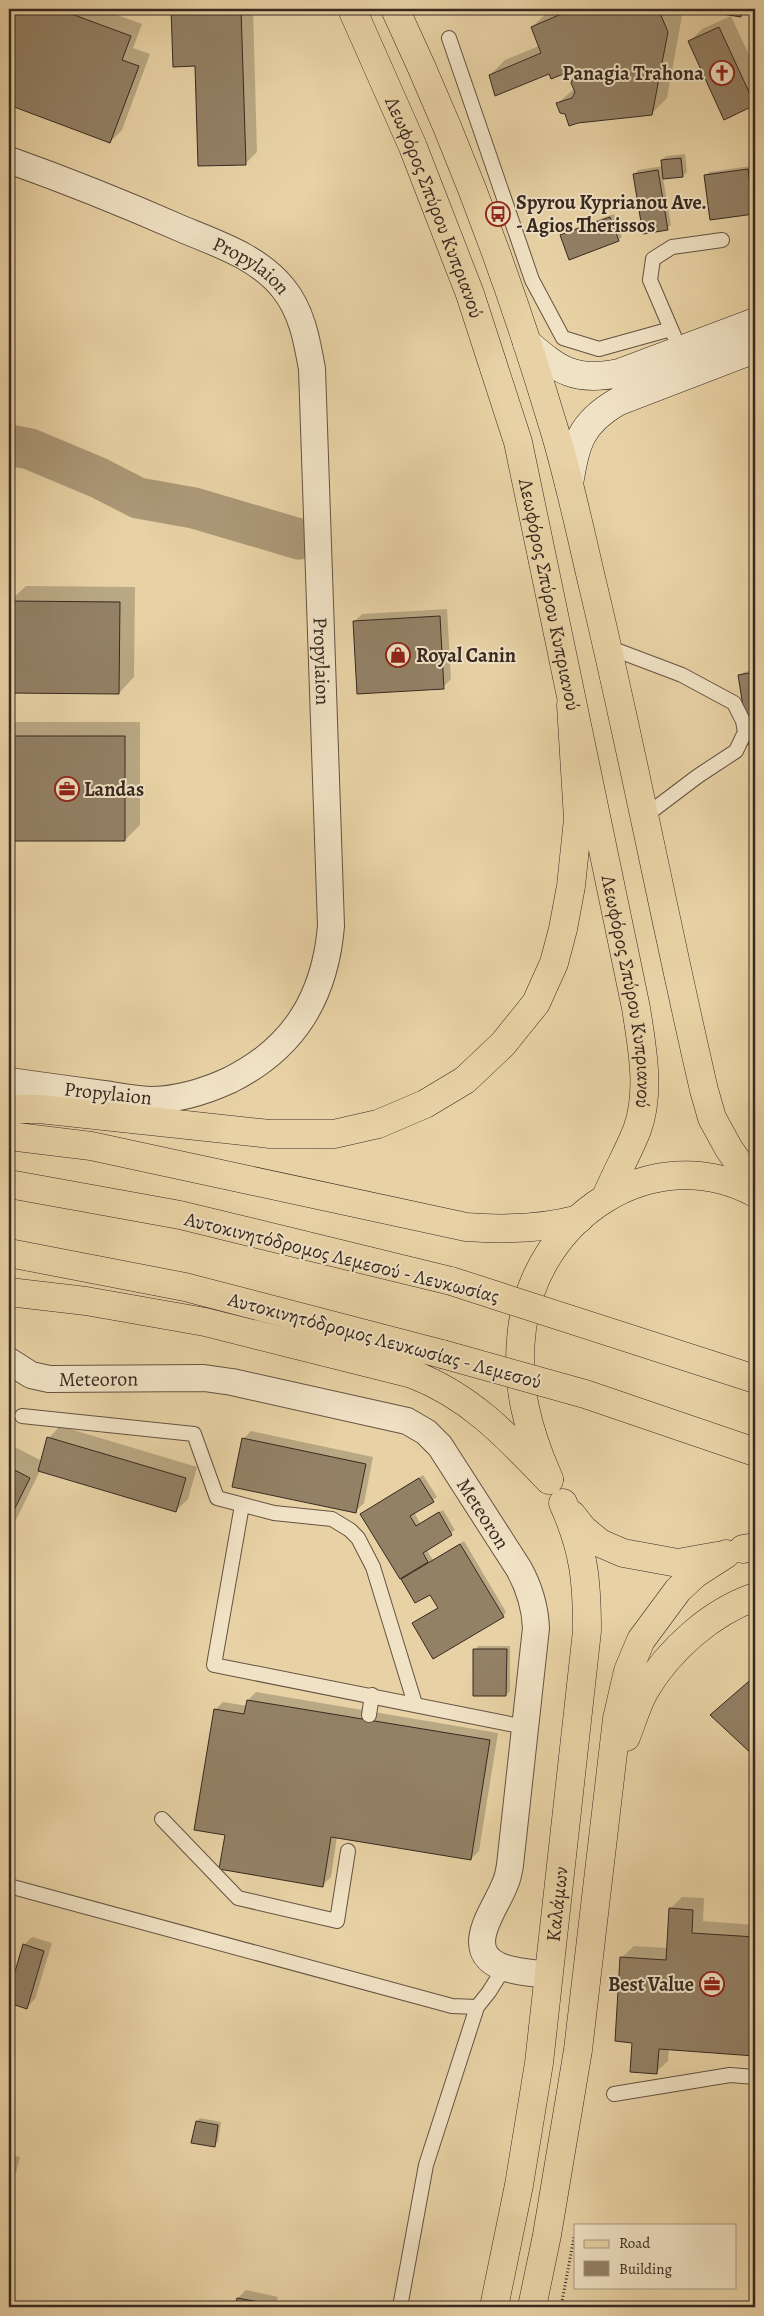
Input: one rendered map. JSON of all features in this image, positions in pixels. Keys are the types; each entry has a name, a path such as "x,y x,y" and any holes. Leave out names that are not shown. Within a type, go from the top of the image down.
{"main road":[{"name":"Λεωφόρος Σπύρου Κυπριανού","path":"352,9 413,147 470,294 495,366 518,442 571,705 636,1008 644,1078 643,1103 637,1129 606,1197"},
{"name":"Λεωφόρος Σπύρου Κυπριανού","path":"395,9 440,108 527,343 569,484 608,647 693,1043 712,1118 730,1150 755,1186"},
{"path":"527,343 554,366 566,373 581,377 599,378 620,373 675,340 755,322"},
{"path":"569,484 574,450 579,438 587,425 599,413 617,402 755,349"},
{"path":"9,1109 38,1109 270,1134 334,1134 378,1124 425,1104 464,1080 503,1044 536,1003 554,963 571,886 578,820 571,705"},
{"path":"9,1136 91,1146 466,1227 514,1229 558,1224 579,1219"},
{"path":"745,1547 678,1563 623,1553 600,1543 583,1528 563,1503 549,1480 533,1442 521,1397 519,1366 522,1327 533,1286 547,1255 558,1239 606,1197 652,1178 675,1175 720,1178 755,1193"},
{"name":"Αυτοκινητόδρομος Λεμεσού - Λευκωσίας","path":"9,1184 180,1215 451,1280 755,1379"},
{"name":"Αυτοκινητόδρομος Λευκωσίας - Λεμεσού","path":"9,1253 185,1287 442,1354 586,1394 755,1452"},
{"path":"9,1292 86,1301 205,1322 412,1374 439,1384 471,1405 494,1424 549,1480"},
{"name":"Καλάμων","path":"494,2307 519,2185 539,2063 587,1631 585,1570 575,1532 563,1503"},
{"name":"Καλάμων","path":"532,2307 547,2235 578,2050 617,1719 628,1671 641,1640 678,1590 695,1574 745,1547"},
{"path":"611,1775 645,1691 661,1668 700,1629 728,1609 755,1597"}],"street":[{"name":"Propylaion","path":"9,160 103,194 248,258 274,278 292,301 299,316 312,369 331,926 330,946 319,988 297,1028 283,1045 265,1060 234,1078 208,1090 190,1095 148,1100 9,1081"},
{"name":"Meteoron","path":"9,1361 31,1375 48,1380 218,1380 407,1421 426,1432 445,1452 519,1569 529,1588 534,1606 536,1628 508,1874 482,1936 482,1945 486,1953 491,1960 504,1968"},
{"path":"504,1968 548,1975"}],"lane":[{"path":"449,38 532,280 564,338 599,349 675,340 650,280 654,259 672,247 722,240"},
{"path":"608,647 682,675 734,703 743,721 745,732 736,752 698,776 645,816"},
{"path":"22,1416 194,1434 216,1498 274,1513 332,1519 350,1530 358,1538 373,1568 415,1704"},
{"path":"242,1505 214,1665 372,1695 525,1728"},
{"path":"369,1715 372,1695"},
{"path":"162,1819 238,1898 336,1921 348,1851"},
{"path":"9,1886 452,2006 477,2007"},
{"path":"400,2307 426,2164 477,2007 504,1968"},
{"path":"614,2094 730,2075 755,2077"}],"building":[{"path":"9,9 58,9 131,36 122,60 139,66 110,143 9,105"},
{"path":"171,9 241,9 246,165 198,166 195,66 173,67"},
{"path":"573,9 652,9 660,13 668,32 652,115 578,123 569,126 565,114 560,113 556,103 572,98 575,92 571,83 573,78 571,71 551,79 549,74 495,96 489,75 541,53 531,27"},
{"path":"691,9 742,9 741,17"},
{"name":"Panagia Trahona","path":"719,27 755,105 724,120 688,41"},
{"path":"681,158 683,177 663,179 661,160"},
{"path":"748,169 754,214 710,220 704,175"},
{"path":"658,170 668,230 643,234 633,174"},
{"path":"610,217 619,241 569,260 560,235"},
{"path":"9,601 120,602 119,694 9,693"},
{"name":"Royal Canin","path":"440,616 444,689 357,694 353,621"},
{"path":"755,672 755,768 753,769 738,675"},
{"name":"Landas","path":"9,736 125,736 125,841 9,841"},
{"path":"47,1437 186,1478 176,1512 38,1471"},
{"path":"242,1438 366,1464 356,1513 232,1487"},
{"path":"9,1467 30,1478 9,1520"},
{"path":"419,1478 434,1502 410,1516 416,1526 439,1512 452,1535 423,1553 428,1562 400,1579 360,1514"},
{"path":"460,1544 504,1617 433,1659 412,1623 438,1608 430,1595 415,1603 401,1579"},
{"path":"473,1649 507,1649 506,1696 473,1696"},
{"path":"755,1676 755,1757 710,1715"},
{"path":"247,1700 490,1740 471,1860 331,1837 323,1887 219,1869 225,1835 194,1830 214,1709 244,1714"},
{"path":"669,1908 693,1910 692,1933 755,1937 755,2056 659,2049 657,2074 630,2072 632,2043 615,2041 620,1957 666,1960"},
{"path":"23,1944 44,1951 27,2009 9,2003 9,1992"},
{"path":"196,2121 218,2125 215,2147 191,2143"},
{"path":"237,2298 271,2304 270,2307 235,2307"}],"waterway":[{"path":"9,445 30,449 99,478 138,498 194,508 299,539"}],"place":[{"name":"Panagia Trahona","path":"722,73"},
{"name":"Spyrou Kyprianou Ave. - Agios Therissos","path":"498,214"},
{"name":"Royal Canin","path":"398,655"},
{"name":"Landas","path":"67,789"},
{"name":"Best Value","path":"712,1984"}]}
